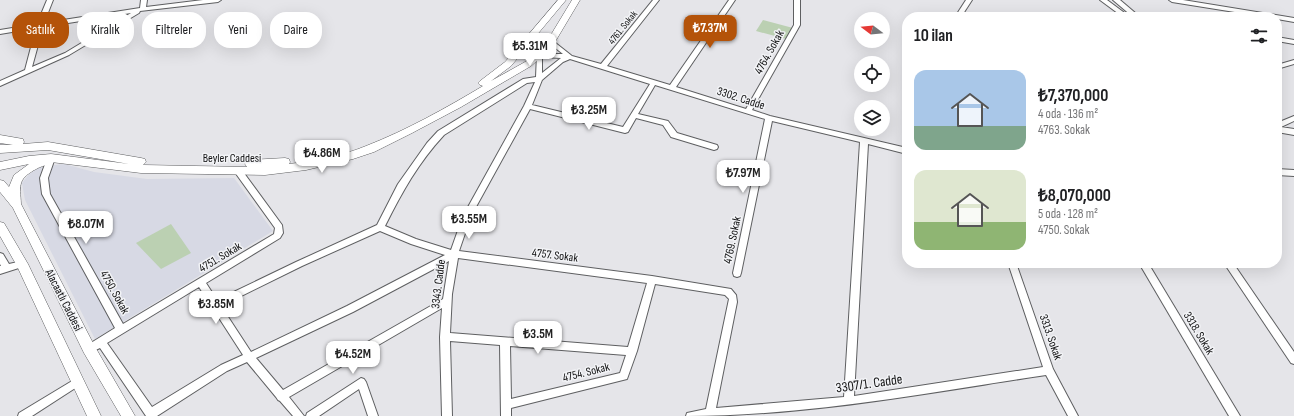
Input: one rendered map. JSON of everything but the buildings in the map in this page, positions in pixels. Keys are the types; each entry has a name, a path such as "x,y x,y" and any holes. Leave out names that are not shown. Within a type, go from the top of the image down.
{"main road":[{"name":"Beyler Caddesi","path":"0,149 48,146 134,161 162,163 259,163 294,161 326,155 348,149 374,139 477,87 503,68 562,0"},
{"name":"Beyler Caddesi","path":"0,166 29,160 51,158 141,169 238,171 285,169 327,162 370,149 458,104 506,77 539,55 551,42 576,0"},
{"path":"539,55 525,49 527,42 537,38 551,42"},
{"path":"0,139 48,146"},
{"path":"17,206 14,187 18,178 26,170 51,158"},
{"name":"Alacaatlı Caddesi","path":"0,184 17,206 89,349 128,416"},
{"name":"Alacaatlı Caddesi","path":"0,226 22,264 94,416"}],"street":[{"path":"45,12 50,0"},
{"path":"143,9 144,0"},
{"path":"69,21 143,9 218,0"},
{"name":"4761. Sokak","path":"603,66 656,0"},
{"path":"672,87 732,0"},
{"name":"4764. Sokak","path":"748,112 797,25 797,0"},
{"path":"961,12 968,0"},
{"path":"1103,0 1120,12"},
{"path":"1116,0 1131,12"},
{"path":"1172,0 1246,12"},
{"path":"0,84 78,48 143,9"},
{"path":"1282,18 1294,20"},
{"path":"0,32 12,30"},
{"path":"1282,40 1294,42"},
{"path":"1282,41 1294,47"},
{"name":"3302. Cadde","path":"551,42 570,57"},
{"path":"28,71 34,48"},
{"name":"3302. Cadde","path":"539,55 570,57 672,87 769,118 902,150"},
{"name":"3343. Cadde","path":"447,416 445,337 447,301 454,254 467,216 528,106 539,78 539,55"},
{"path":"215,305 380,227 401,186 430,145 441,133 525,81 539,78 561,61 570,57"},
{"path":"1282,66 1294,62"},
{"path":"528,106 625,130 654,82"},
{"path":"634,115 665,124 674,135 714,147"},
{"name":"4769. Sokak","path":"737,273 769,118"},
{"path":"1282,125 1293,120"},
{"path":"1282,128 1294,132"},
{"path":"849,401 864,141"},
{"name":"4750. Sokak","path":"51,158 44,178 46,194 121,330"},
{"name":"4751. Sokak","path":"89,349 274,239 279,233 279,227 238,171"},
{"path":"1282,172 1294,172"},
{"name":"4757. Sokak","path":"380,227 414,242 454,254 722,290 730,295 732,302 710,412"},
{"path":"101,342 151,415 224,368 350,309 454,254"},
{"path":"0,256 4,269 22,264"},
{"name":"3313. Sokak","path":"1014,268 1049,370 1073,416"},
{"name":"3318. Sokak","path":"1146,268 1235,416"},
{"path":"1233,268 1294,359"},
{"name":"4754. Sokak","path":"505,405 624,376 652,280"},
{"path":"201,282 249,357 281,397 299,416"},
{"path":"281,397 447,301"},
{"path":"445,337 632,351"},
{"path":"505,342 506,416"},
{"name":"3307/1. Cadde","path":"691,416 710,412 849,401 1049,370"},
{"path":"22,416 77,382"},
{"path":"311,416 361,382 373,416"}],"shaded area":[{"path":"64,164 94,172 147,179 234,178 273,231 95,339 25,200 22,183 29,174 40,167"}],"green space":[{"path":"763,20 793,28 786,39 756,31"},
{"path":"171,224 191,253 161,269 136,243"}]}
